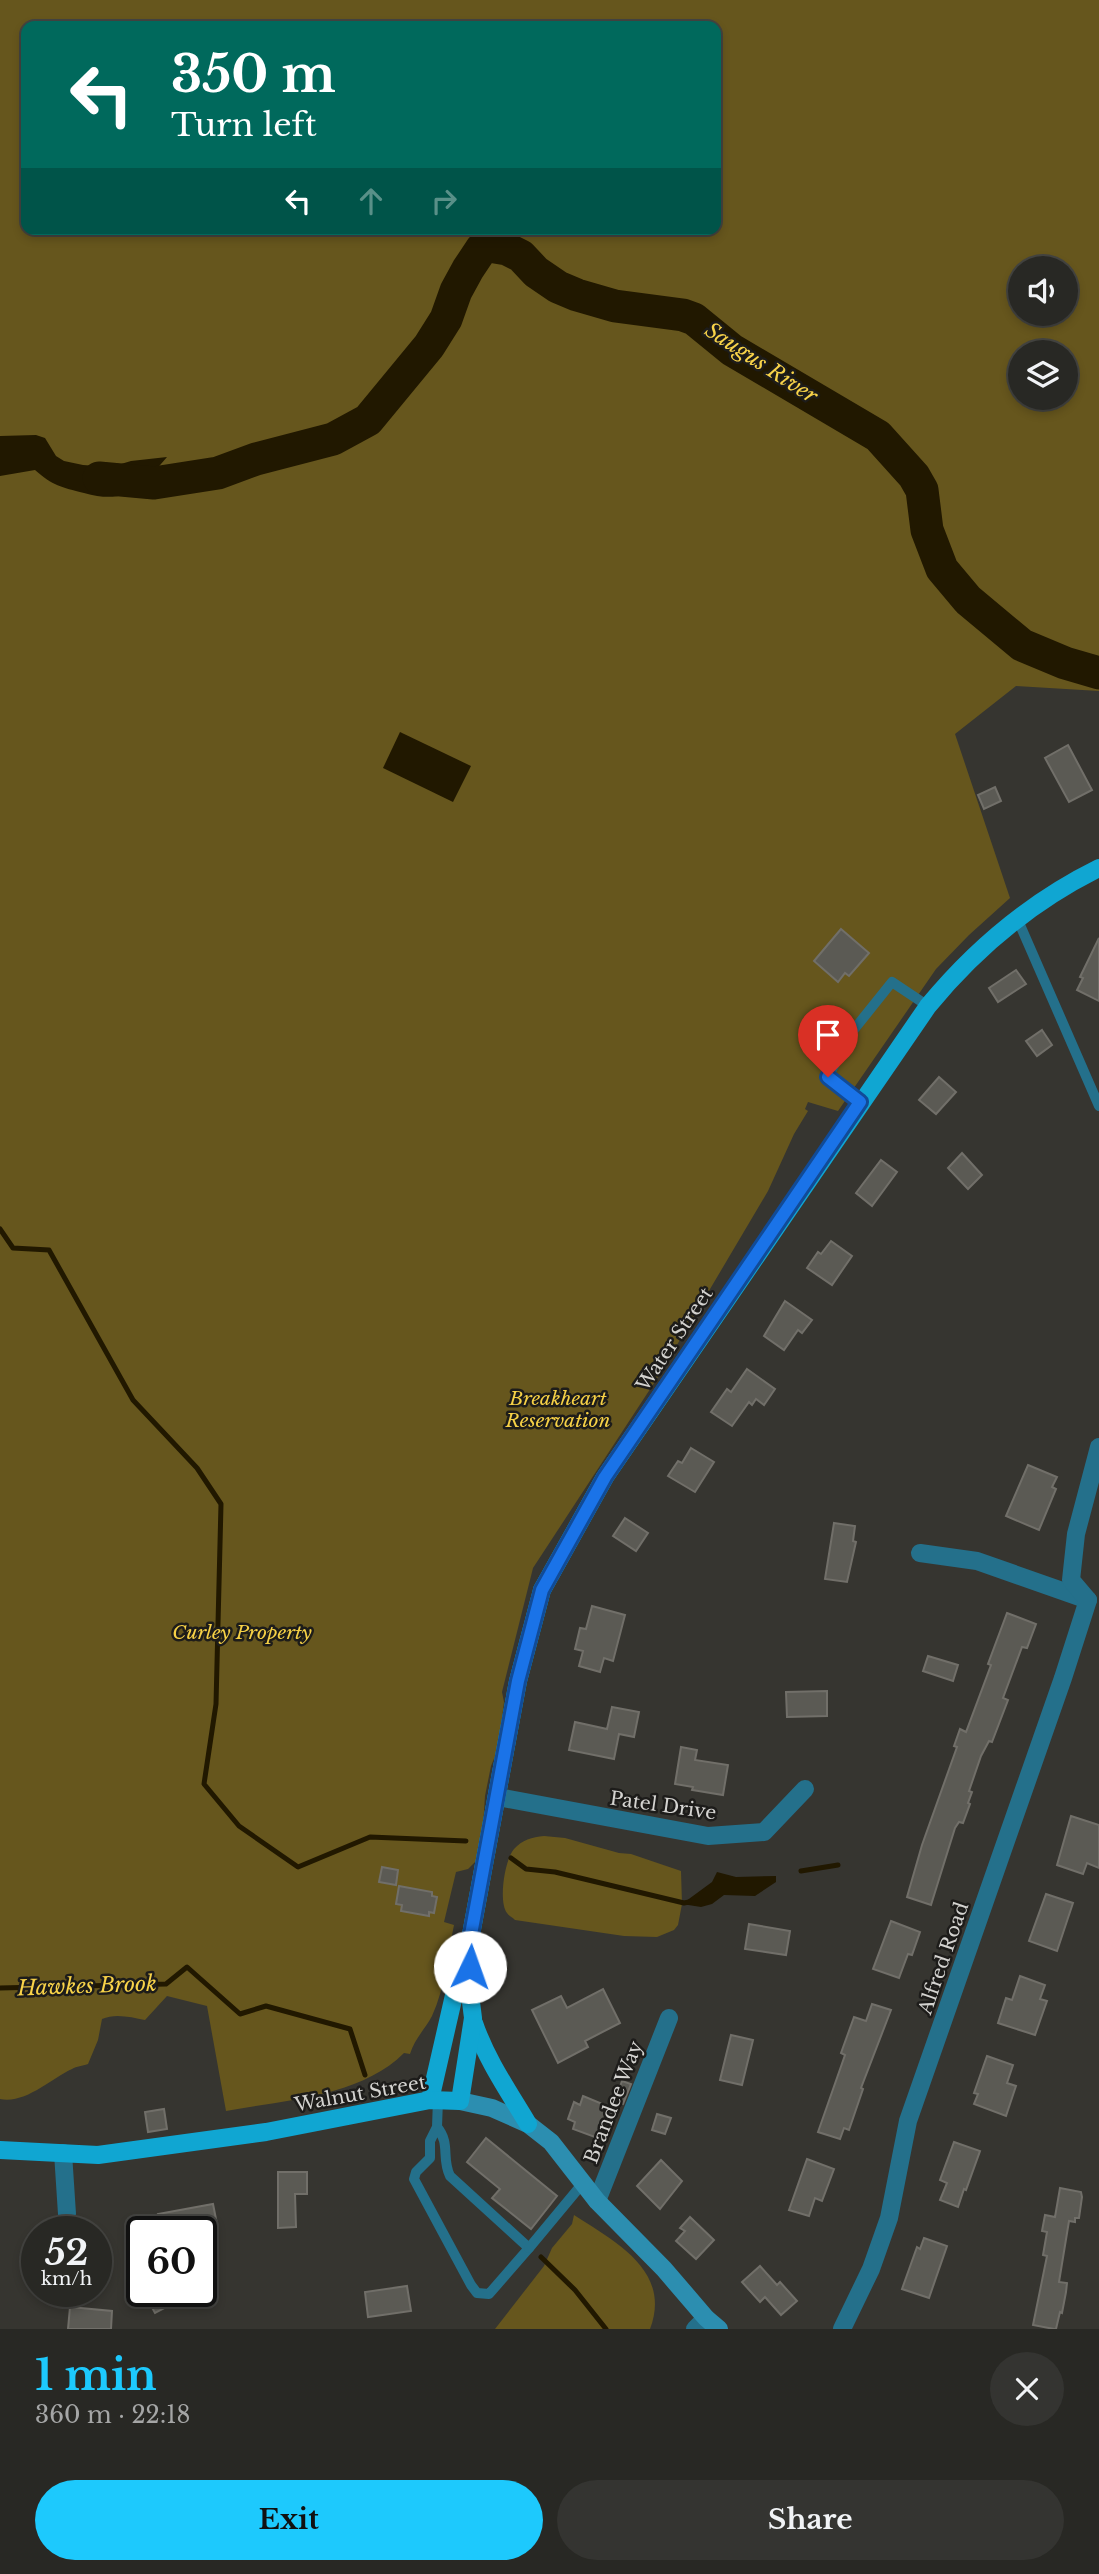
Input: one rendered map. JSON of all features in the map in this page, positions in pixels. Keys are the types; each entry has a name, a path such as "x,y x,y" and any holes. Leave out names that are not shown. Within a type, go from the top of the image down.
{"main road":[{"name":"Water Street","path":"460,2101 473,2018 470,1940 518,1681 542,1590 605,1477 928,1006 965,964 1017,918 1099,867"},
{"name":"Water Street","path":"434,2100 463,1954 470,1940"},
{"path":"473,2018 480,2039 528,2124"},
{"name":"Walnut Street","path":"0,2150 98,2155 266,2132 434,2100 460,2101 492,2108 528,2124 551,2142 597,2201 664,2269 707,2325"}],"street":[{"path":"1093,1602 1071,1580 1076,1534 1099,1447"},
{"path":"920,1553 977,1561 1093,1602"},
{"name":"Alfred Road","path":"842,2329 871,2269 890,2218 908,2121 1063,1678 1093,1602"},
{"name":"Patel Drive","path":"498,1797 708,1836 764,1832 805,1790"},
{"name":"Brandee Way","path":"597,2201 668,2018"},
{"path":"63,2153 67,2214"}],"lane":[{"path":"1017,918 1099,1106"},
{"path":"860,1102 828,1077 852,1032 892,982 928,1006"},
{"path":"434,2100 437,2127 446,2140 446,2168 450,2176 529,2248"},
{"path":"437,2127 430,2141 430,2158 416,2172 414,2179 477,2293 489,2294 583,2182"}],"green space":[{"path":"0,0 1099,0 1099,691 1016,686 955,734 1010,898 936,969 838,1111 808,1102 805,1109 808,1111 794,1134 768,1191 658,1377 533,1568 502,1692 504,1702 498,1749 491,1766 485,1796 481,1856 468,1869 456,1872 444,1922 454,1925 443,1983 432,2016 410,2054 404,2053 386,2068 344,2088 226,2111 207,2006 167,1996 145,2020 118,2016 102,2019 98,2040 88,2064 74,2068 19,2098 0,2099"},
{"path":"544,1836 565,1838 631,1854 681,1871 682,1904 678,1925 674,1930 657,1937 624,1936 515,1920 507,1913 503,1899 508,1862 520,1843"},
{"path":"574,2215 622,2248 636,2260 647,2275 653,2291 655,2309 650,2329 495,2329 544,2266 552,2248 572,2224"}],"shaded area":[{"path":"36,435 45,438 56,456 64,461 83,465 111,467 131,461 167,457 132,491 111,497 63,487 47,480 35,470 0,476 0,436"},
{"path":"400,732 471,766 453,802 383,768"},
{"path":"717,1872 736,1877 776,1876 776,1882 755,1896 724,1895 712,1904 701,1907 682,1904 712,1882"}],"building":[{"path":"1068,745 1092,790 1069,802 1045,758"},
{"path":"995,787 1001,801 984,809 978,795"},
{"path":"841,929 869,953 849,976 845,973 838,982 814,961"},
{"path":"1099,938 1099,1001 1077,990 1083,978 1080,977"},
{"path":"1016,970 1026,984 998,1002 989,988"},
{"path":"1042,1030 1052,1045 1037,1056 1026,1041"},
{"path":"939,1077 956,1092 936,1114 919,1100"},
{"path":"962,1153 982,1175 968,1189 948,1168"},
{"path":"881,1160 897,1172 872,1206 856,1193"},
{"path":"831,1241 852,1256 832,1285 807,1268 818,1252 821,1254"},
{"path":"785,1301 812,1320 802,1333 798,1330 784,1350 764,1336"},
{"path":"747,1369 775,1389 764,1405 756,1399 752,1405 749,1402 732,1426 711,1412 727,1389 731,1392"},
{"path":"691,1448 714,1462 695,1492 668,1476 678,1461 682,1463"},
{"path":"1028,1465 1057,1477 1052,1487 1056,1489 1039,1530 1006,1516"},
{"path":"625,1518 648,1533 636,1551 613,1536"},
{"path":"834,1523 855,1526 853,1541 856,1542 847,1582 825,1579"},
{"path":"592,1606 625,1615 613,1661 604,1658 600,1672 579,1666 583,1651 575,1649 580,1628 586,1629"},
{"path":"1007,1613 1036,1624 1027,1648 1022,1647 1003,1698 1008,1700 992,1742 989,1741 981,1756 969,1791 972,1792 968,1803 970,1804 963,1823 959,1822 955,1828 931,1905 907,1897 922,1845 957,1747 954,1746 960,1729 966,1732"},
{"path":"928,1656 958,1665 953,1681 923,1671"},
{"path":"827,1691 827,1716 787,1717 786,1692"},
{"path":"612,1707 639,1712 634,1737 619,1734 614,1759 569,1750 575,1722 607,1729"},
{"path":"681,1747 697,1750 695,1760 728,1765 723,1795 675,1784"},
{"path":"1071,1816 1099,1825 1099,1868 1087,1863 1083,1874 1057,1865"},
{"path":"382,1867 398,1870 396,1885 379,1882"},
{"path":"399,1886 432,1892 432,1896 437,1897 434,1913 429,1912 429,1916 401,1911 402,1905 396,1904"},
{"path":"1046,1894 1073,1903 1057,1951 1029,1941"},
{"path":"891,1921 920,1932 912,1955 908,1954 899,1978 873,1969"},
{"path":"749,1924 790,1931 786,1955 745,1949"},
{"path":"1020,1976 1045,1985 1040,1999 1047,2001 1035,2035 998,2023 1006,1998 1012,2000"},
{"path":"603,1989 620,2023 585,2041 588,2047 558,2063 532,2010 561,1996 567,2008"},
{"path":"872,2004 891,2010 861,2088 863,2089 849,2130 844,2128 840,2139 818,2132 845,2055 841,2053 854,2017 866,2021"},
{"path":"731,2035 753,2040 742,2085 720,2080"},
{"path":"987,2056 1013,2065 1007,2083 1016,2086 1006,2116 974,2104 978,2094 974,2093"},
{"path":"622,2081 631,2084 623,2104 615,2101"},
{"path":"583,2096 605,2105 613,2113 603,2140 573,2129 575,2122 568,2119 574,2102 580,2105"},
{"path":"164,2109 167,2129 148,2132 145,2112"},
{"path":"657,2114 671,2118 665,2134 652,2130"},
{"path":"486,2138 557,2196 531,2229 492,2198 500,2189 467,2162"},
{"path":"954,2142 980,2151 958,2207 940,2200 947,2183 940,2180"},
{"path":"807,2159 834,2169 822,2201 815,2198 809,2216 789,2210"},
{"path":"661,2160 682,2181 660,2209 637,2186"},
{"path":"278,2172 307,2172 307,2194 295,2194 296,2227 278,2228"},
{"path":"1060,2188 1081,2192 1082,2197 1079,2218 1075,2218 1075,2222 1069,2221 1059,2282 1067,2283 1066,2292 1062,2313 1060,2312 1054,2329 1033,2325 1047,2256 1043,2255 1047,2232 1042,2231 1045,2215 1055,2217"},
{"path":"213,2204 215,2216 158,2216"},
{"path":"690,2217 714,2240 696,2259 676,2241 685,2231 680,2228"},
{"path":"924,2238 947,2246 929,2298 902,2289 917,2247 920,2249"},
{"path":"760,2266 777,2285 780,2282 797,2301 781,2315 765,2297 760,2302 742,2282"},
{"path":"407,2286 411,2311 368,2317 365,2292"},
{"path":"70,2307 112,2311 111,2329 68,2329"},
{"path":"152,2307 166,2307 155,2313"}],"waterway":[{"name":"Saugus River","path":"99,478 154,483 218,473 256,459 333,439 368,420 429,346 446,319 456,291 482,248 489,246 507,249 521,256 536,272 558,287 577,295 615,306 683,315 694,319 732,350 878,436 914,476 922,490 927,530 942,569 968,600 1022,645 1065,663 1099,673"},
{"path":"0,1229 13,1248 49,1250 133,1400 197,1468 221,1504 216,1704 204,1784 239,1826 298,1867 370,1837 466,1841"},
{"path":"511,1858 526,1869 555,1872 689,1902"},
{"path":"801,1871 838,1865"},
{"name":"Hawkes Brook","path":"0,1988 166,1984 187,1967 240,2014 266,2006 350,2029 365,2075"},
{"name":"Hawkes Brook","path":"541,2257 575,2290 606,2329"}],"route":[{"path":"470,1967 470,1940 518,1681 542,1590 605,1477 860,1102 828,1077"}],"park label":[{"name":"Breakheart Reservation","path":"558,1409"},
{"name":"Curley Property","path":"242,1632"}]}
